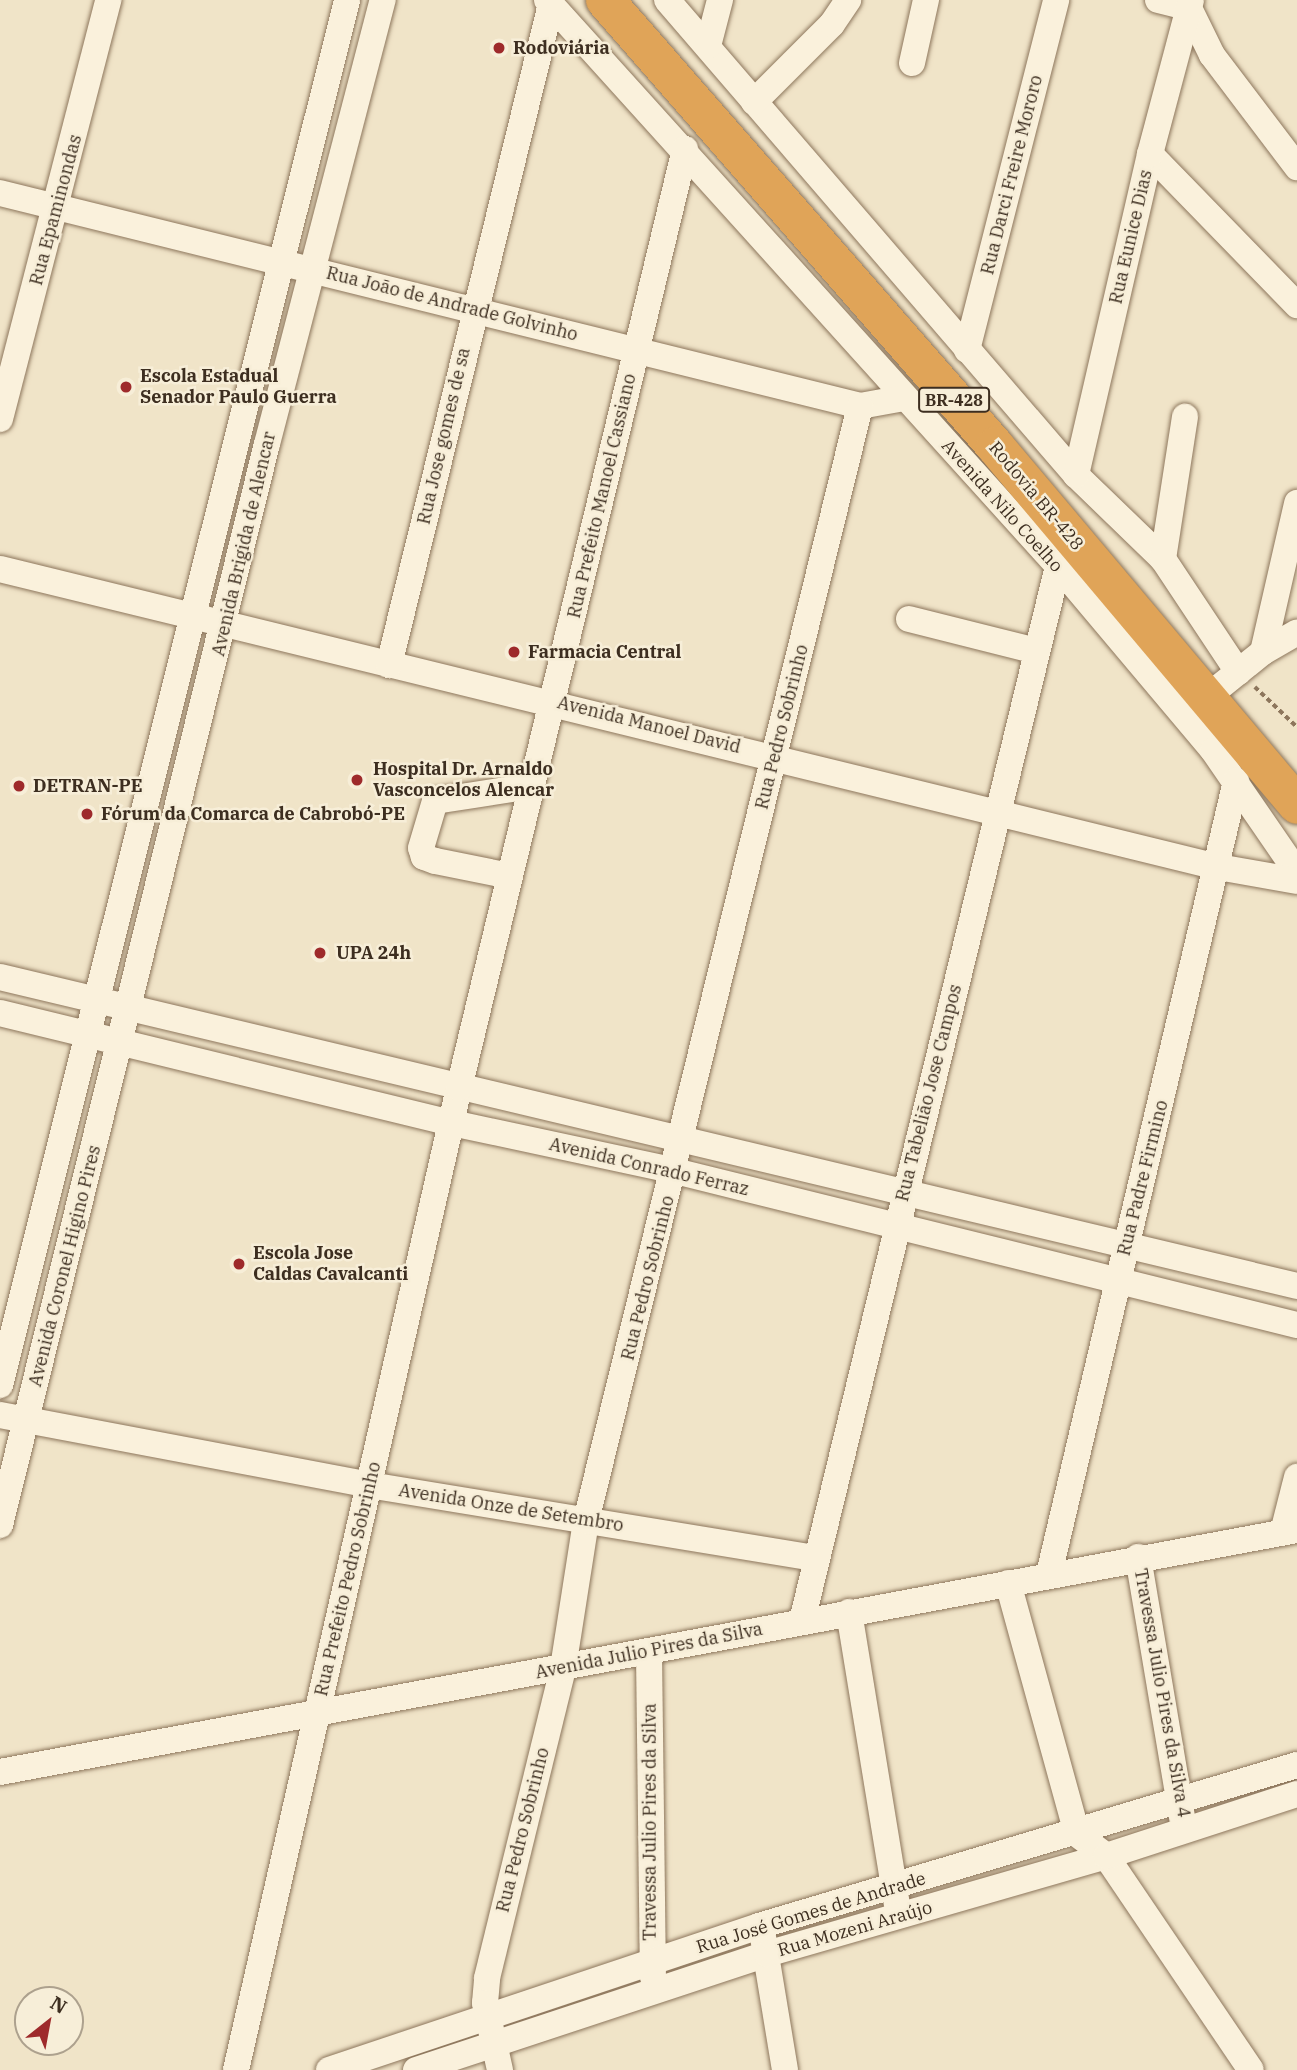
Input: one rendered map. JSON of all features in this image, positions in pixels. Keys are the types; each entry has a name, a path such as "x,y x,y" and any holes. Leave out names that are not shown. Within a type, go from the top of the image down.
{"highway":[{"name":"Rodovia BR-428","path":"606,0 1297,805"}],"street":[{"name":"Rua Epaminondas","path":"0,419 58,207 108,0"},
{"name":"Avenida Brigida de Alencar","path":"99,1000 279,260 347,0"},
{"name":"Avenida Brigida de Alencar","path":"131,1008 226,623 267,444 383,0"},
{"path":"667,0 1076,475 1163,559 1238,671"},
{"path":"708,46 720,0"},
{"path":"754,102 832,24 848,0"},
{"path":"912,63 926,0"},
{"name":"Rua Darci Freire Mororo","path":"967,350 1056,0"},
{"path":"1158,0 1190,4 1212,55 1297,167"},
{"name":"Avenida Nilo Coelho","path":"549,2 685,149 904,398 1058,566 1236,781 1297,872"},
{"name":"Rua Jose gomes de sa","path":"389,665 549,2"},
{"name":"Rua Eunice Dias","path":"1076,475 1150,154 1190,4"},
{"path":"324,91 357,98"},
{"name":"Rua Prefeito Manoel Cassiano","path":"459,1088 685,149"},
{"path":"1150,154 1297,305"},
{"name":"Rua João de Andrade Golvinho","path":"0,193 312,268 860,406 904,398"},
{"name":"Rua Pedro Sobrinho","path":"500,2070 487,2015 487,1978 563,1668 586,1521 860,406"},
{"path":"1163,559 1185,417"},
{"path":"237,437 267,444"},
{"path":"1263,652 1297,503"},
{"name":"Rua Tabelião Jose Campos","path":"802,1621 1058,566"},
{"name":"Avenida Manoel David","path":"0,569 389,665 552,701 1218,867 1297,881"},
{"path":"909,619 1036,652"},
{"path":"1207,697 1263,652 1297,632"},
{"name":"Rua Padre Firmino","path":"1049,1574 1218,867 1236,781"},
{"path":"510,876 435,861 424,857 421,848 435,802 532,786"},
{"path":"137,842 170,849"},
{"name":"Avenida Conrado Ferraz","path":"0,977 1297,1286"},
{"name":"Avenida Coronel Higino Pires","path":"0,1385 99,1000"},
{"name":"Avenida Coronel Higino Pires","path":"0,1525 131,1008"},
{"name":"Avenida Conrado Ferraz","path":"0,1013 452,1123 674,1171 1297,1325"},
{"path":"286,1081 292,1048"},
{"name":"Rua Prefeito Pedro Sobrinho","path":"236,2070 459,1088"},
{"path":"565,1147 570,1113"},
{"path":"776,1197 781,1164"},
{"path":"43,1218 74,1225"},
{"path":"1004,1253 1012,1219"},
{"name":"Avenida Onze de Setembro","path":"0,1415 369,1485 817,1558"},
{"path":"1290,1531 1297,1476"},
{"name":"Avenida Julio Pires da Silva","path":"0,1772 649,1653 1138,1556 1290,1531"},
{"name":"Travessa Julio Pires da Silva 4","path":"1138,1556 1177,1802 1186,1829"},
{"path":"1008,1583 1077,1834 1106,1856 1251,2070"},
{"path":"849,1612 892,1888 901,1916"},
{"name":"Travessa Julio Pires da Silva","path":"649,1653 651,1962 655,1991"},
{"name":"Rua José Gomes de Andrade","path":"329,2070 759,1926 1077,1834 1297,1765"},
{"name":"Rua Mozeni Araújo","path":"416,2070 768,1954 1106,1856 1297,1794"},
{"path":"759,1926 768,1954 785,2070"}],"path":[{"path":"1238,671 1297,727"}],"place":[{"name":"Rodoviária","path":"499,48"},
{"name":"Escola Estadual Senador Paulo Guerra","path":"126,387"},
{"name":"Farmacia Central","path":"514,652"},
{"name":"Hospital Dr. Arnaldo Vasconcelos Alencar","path":"357,780"},
{"name":"DETRAN-PE","path":"19,786"},
{"name":"Fórum da Comarca de Cabrobó-PE","path":"87,814"},
{"name":"UPA 24h","path":"320,953"},
{"name":"Escola Jose Caldas Cavalcanti","path":"239,1264"}]}
